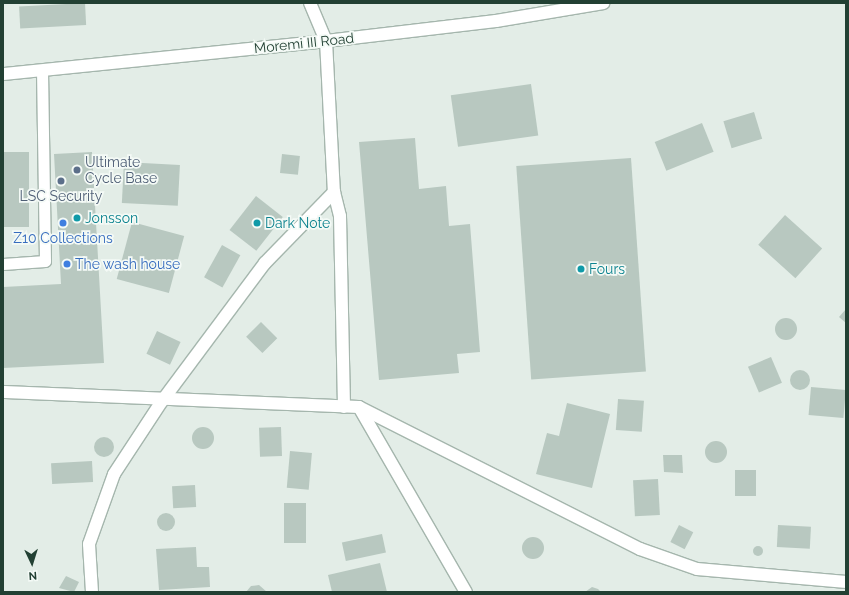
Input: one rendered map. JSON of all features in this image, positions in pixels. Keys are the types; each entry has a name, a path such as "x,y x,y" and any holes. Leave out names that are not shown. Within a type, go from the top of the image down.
{"street":[{"path":"310,3 326,41 334,192 340,216 344,407"},
{"name":"Moremi III Road","path":"3,74 326,41 496,21 604,3"},
{"path":"92,592 89,544 99,508 114,474 162,401 265,264 334,192"},
{"path":"3,392 162,401 359,407 640,549 697,569 846,582"},
{"path":"359,407 466,592"}],"lane":[{"path":"3,264 45,261 42,71"}],"building":[{"path":"85,3 86,25 20,28 19,6"},
{"path":"531,84 538,135 458,147 451,95"},
{"path":"754,112 762,139 732,148 723,121"},
{"path":"702,123 714,152 666,171 655,142"},
{"path":"415,138 419,189 446,186 449,226 470,224 480,352 457,354 459,373 379,380 359,142"},
{"path":"3,152 29,152 29,227 3,227"},
{"path":"92,152 104,363 3,368 3,287 61,284 54,154"},
{"path":"282,154 300,156 298,175 280,173"},
{"name":"Fours","path":"631,158 646,371 531,380 516,166"},
{"path":"124,162 180,165 178,206 122,203"},
{"name":"Dark Note","path":"256,196 283,217 256,251 230,230"},
{"path":"785,215 822,248 795,278 758,245"},
{"path":"132,222 184,236 169,293 117,279"},
{"path":"222,245 240,255 222,288 204,277"},
{"path":"846,309 846,323 839,317"},
{"path":"786,318 794,321 797,329 794,337 786,340 778,337 775,329 778,321"},
{"path":"261,322 277,338 262,353 246,337"},
{"path":"157,331 181,342 170,365 146,354"},
{"path":"771,357 782,383 759,393 748,367"},
{"path":"800,370 807,373 810,380 807,387 800,390 793,387 790,380 793,373"},
{"path":"811,387 846,390 843,418 809,415"},
{"path":"618,399 644,401 642,432 616,430"},
{"path":"567,403 610,414 592,488 536,474 547,433 559,436"},
{"path":"203,427 211,430 214,438 211,446 203,449 195,446 192,438 195,430"},
{"path":"281,427 282,456 260,457 259,428"},
{"path":"104,437 111,440 114,447 111,454 104,457 97,454 94,447 97,440"},
{"path":"716,441 724,444 727,452 724,460 716,463 708,460 705,452 708,444"},
{"path":"290,451 312,453 309,490 287,488"},
{"path":"663,455 682,455 683,473 664,472"},
{"path":"92,461 93,482 52,484 51,463"},
{"path":"735,470 756,470 756,496 735,496"},
{"path":"658,479 660,515 635,516 633,480"},
{"path":"195,485 196,507 173,508 172,486"},
{"path":"284,503 306,503 306,543 284,543"},
{"path":"162,513 170,513 175,518 173,529 170,531 162,531 157,526 157,518"},
{"path":"679,525 693,532 685,549 670,542"},
{"path":"778,525 811,527 810,549 777,547"},
{"path":"382,534 386,553 346,561 342,543"},
{"path":"529,537 537,537 544,544 544,552 537,559 529,559 522,552 522,544"},
{"path":"756,546 760,546 763,551 760,556 756,556 753,553 753,549"},
{"path":"196,547 197,567 209,567 210,587 159,590 156,549"},
{"path":"380,563 387,592 332,592 328,575"},
{"path":"66,576 79,582 74,592 59,588"},
{"path":"259,585 267,592 246,592 251,586"},
{"path":"592,587 598,589 601,592 585,592"}],"place":[{"name":"Ultimate Cycle Base","path":"77,170"},
{"name":"LSC Security","path":"61,181"},
{"name":"Jonsson","path":"77,218"},
{"name":"Z10 Collections","path":"63,223"},
{"name":"Dark Note","path":"257,223"},
{"name":"The wash house","path":"67,264"},
{"name":"Fours","path":"581,269"}]}
